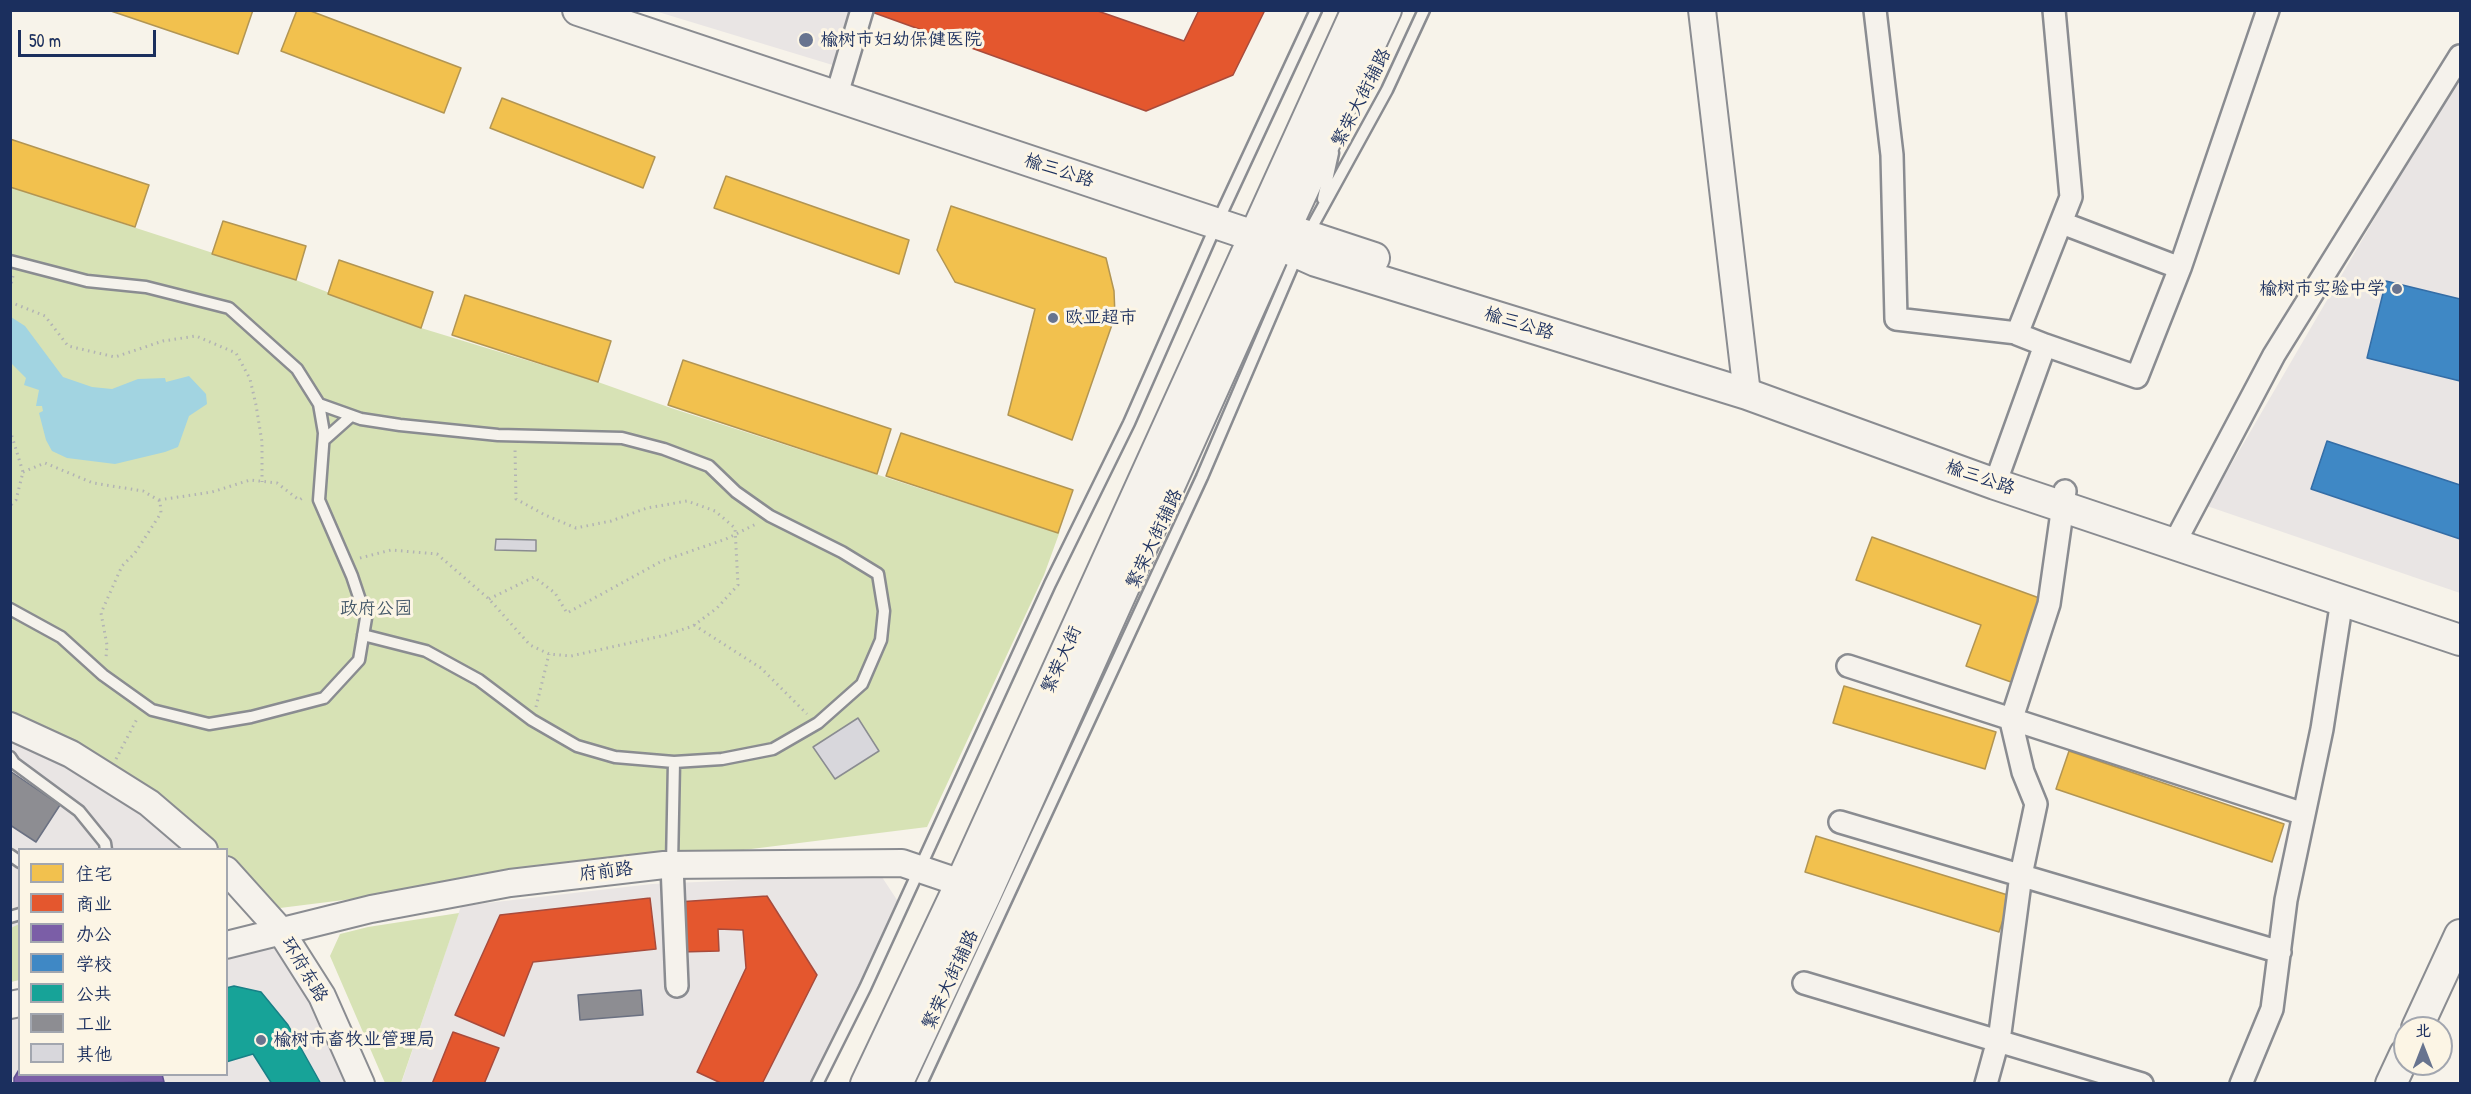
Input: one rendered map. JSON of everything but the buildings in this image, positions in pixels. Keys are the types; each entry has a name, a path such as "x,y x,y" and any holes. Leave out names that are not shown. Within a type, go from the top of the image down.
{"main road":[{"name":"榆三公路","path":"578,10 1220,215 1286,233 2178,537 2460,622"},
{"name":"榆三公路","path":"619,10 1220,215"},
{"path":"1286,233 1357,10"},
{"path":"1286,233 1386,10"},
{"name":"繁荣大街","path":"867,1083 973,889 1286,233"},
{"name":"榆三公路","path":"2178,537 2342,600 2460,640"},
{"name":"繁荣大街","path":"897,1083 973,889"},
{"path":"2422,1016 2460,934"},
{"path":"2440,1016 2460,972"}],"street":[{"path":"840,84 862,10"},
{"path":"1702,10 1746,388"},
{"path":"1875,10 1892,155 1896,319 2017,333 2044,345 2137,377 2180,268 2268,10"},
{"path":"2017,333 2071,196 2054,10"},
{"path":"2178,537 2274,355 2460,56"},
{"path":"2062,223 2180,268"},
{"path":"1998,477 2044,345"},
{"path":"1986,1083 1998,1039 2021,875 2036,804 2023,772 2011,721 2049,604 2064,499"},
{"path":"2241,1083 2272,1009 2286,900 2322,729 2342,600"},
{"path":"1848,666 2011,721 2304,814"},
{"path":"10,726 71,754 149,803 203,848"},
{"path":"1840,822 2280,952"},
{"name":"府前路","path":"228,944 371,909 510,883 672,865 902,863 973,889"},
{"path":"672,865 677,986"},
{"name":"环府东路","path":"228,872 280,930 321,996 361,1083"},
{"path":"1804,982 2142,1083"}],"lane":[{"path":"817,1083 920,868 1050,585 1129,423 1220,215 1316,10"},
{"name":"繁荣大街辅路","path":"921,1083 1202,477 1286,233 1387,90 1424,10"},
{"path":"10,261 87,281 146,287 229,308 297,369 319,404 324,440 319,500 346,562 366,618 358,660 324,698 251,717 209,724 152,710 103,675 61,638 10,609"},
{"path":"319,404 351,416 400,425 514,435 622,438 664,449 708,466 736,492 770,516 842,552 878,574 884,611 880,640 862,684 818,723 773,749 722,759 674,762 615,757 577,746 532,720 479,680 426,651 363,635"},
{"path":"324,440 351,416"},
{"path":"10,756 14,762 79,811 105,843 106,848"},
{"path":"672,865 674,762"}],"path":[{"path":"10,302 45,316 68,346 115,357 163,341 196,336 236,353 250,379 256,405 262,442 262,482"},
{"path":"10,430 23,472 16,500 10,506"},
{"path":"346,562 391,550 437,554 489,599 530,645 549,654 571,656 666,635 694,625 717,608 738,585 735,528 715,511 687,501 647,508 611,521 576,528 516,499 514,435"},
{"path":"23,472 45,462 93,483 143,491 159,500 212,492 250,480 277,483 299,500 320,487"},
{"path":"103,675 107,645 101,613 122,566 135,553 161,513 159,500"},
{"path":"489,599 534,577 555,593 567,613 663,561 735,535 770,516"},
{"path":"694,625 762,668 818,723"},
{"path":"532,720 549,654"},
{"path":"107,777 144,704"}],"shaded area":[{"name":"榆树市妇幼保健医院","path":"655,11 869,11 849,70"},
{"name":"榆树市实验中学","path":"2460,72 2460,593 2207,506"},
{"path":"10,728 201,848 18,848 18,980 11,982"},
{"path":"880,874 899,903 811,1083 401,1084 461,906 652,884"},
{"path":"280,930 360,1084 11,1084 11,1004 18,1001 18,1076 228,1076 228,945"}],"green space":[{"name":"政府公园","path":"10,187 296,280 421,328 598,382 671,408 1058,533 1060,531 1044,575 927,827 264,910 228,871 228,848 201,848 11,728"},
{"path":"459,913 401,1083 385,1083 330,956 340,934 368,927"},
{"path":"18,924 18,980 11,982 11,928"}],"water":[{"path":"11,317 25,326 63,377 92,387 112,389 138,379 165,378 166,382 189,376 206,394 207,404 189,416 178,447 115,464 67,458 52,451 46,440 39,413 43,411 42,406 36,406 39,390 24,385 26,378 11,363"}],"place":[{"name":"榆树市妇幼保健医院","path":"806,40"},
{"name":"榆树市实验中学","path":"2397,289"},
{"name":"欧亚超市","path":"1053,318"},
{"name":"榆树市畜牧业管理局","path":"261,1040"}]}
